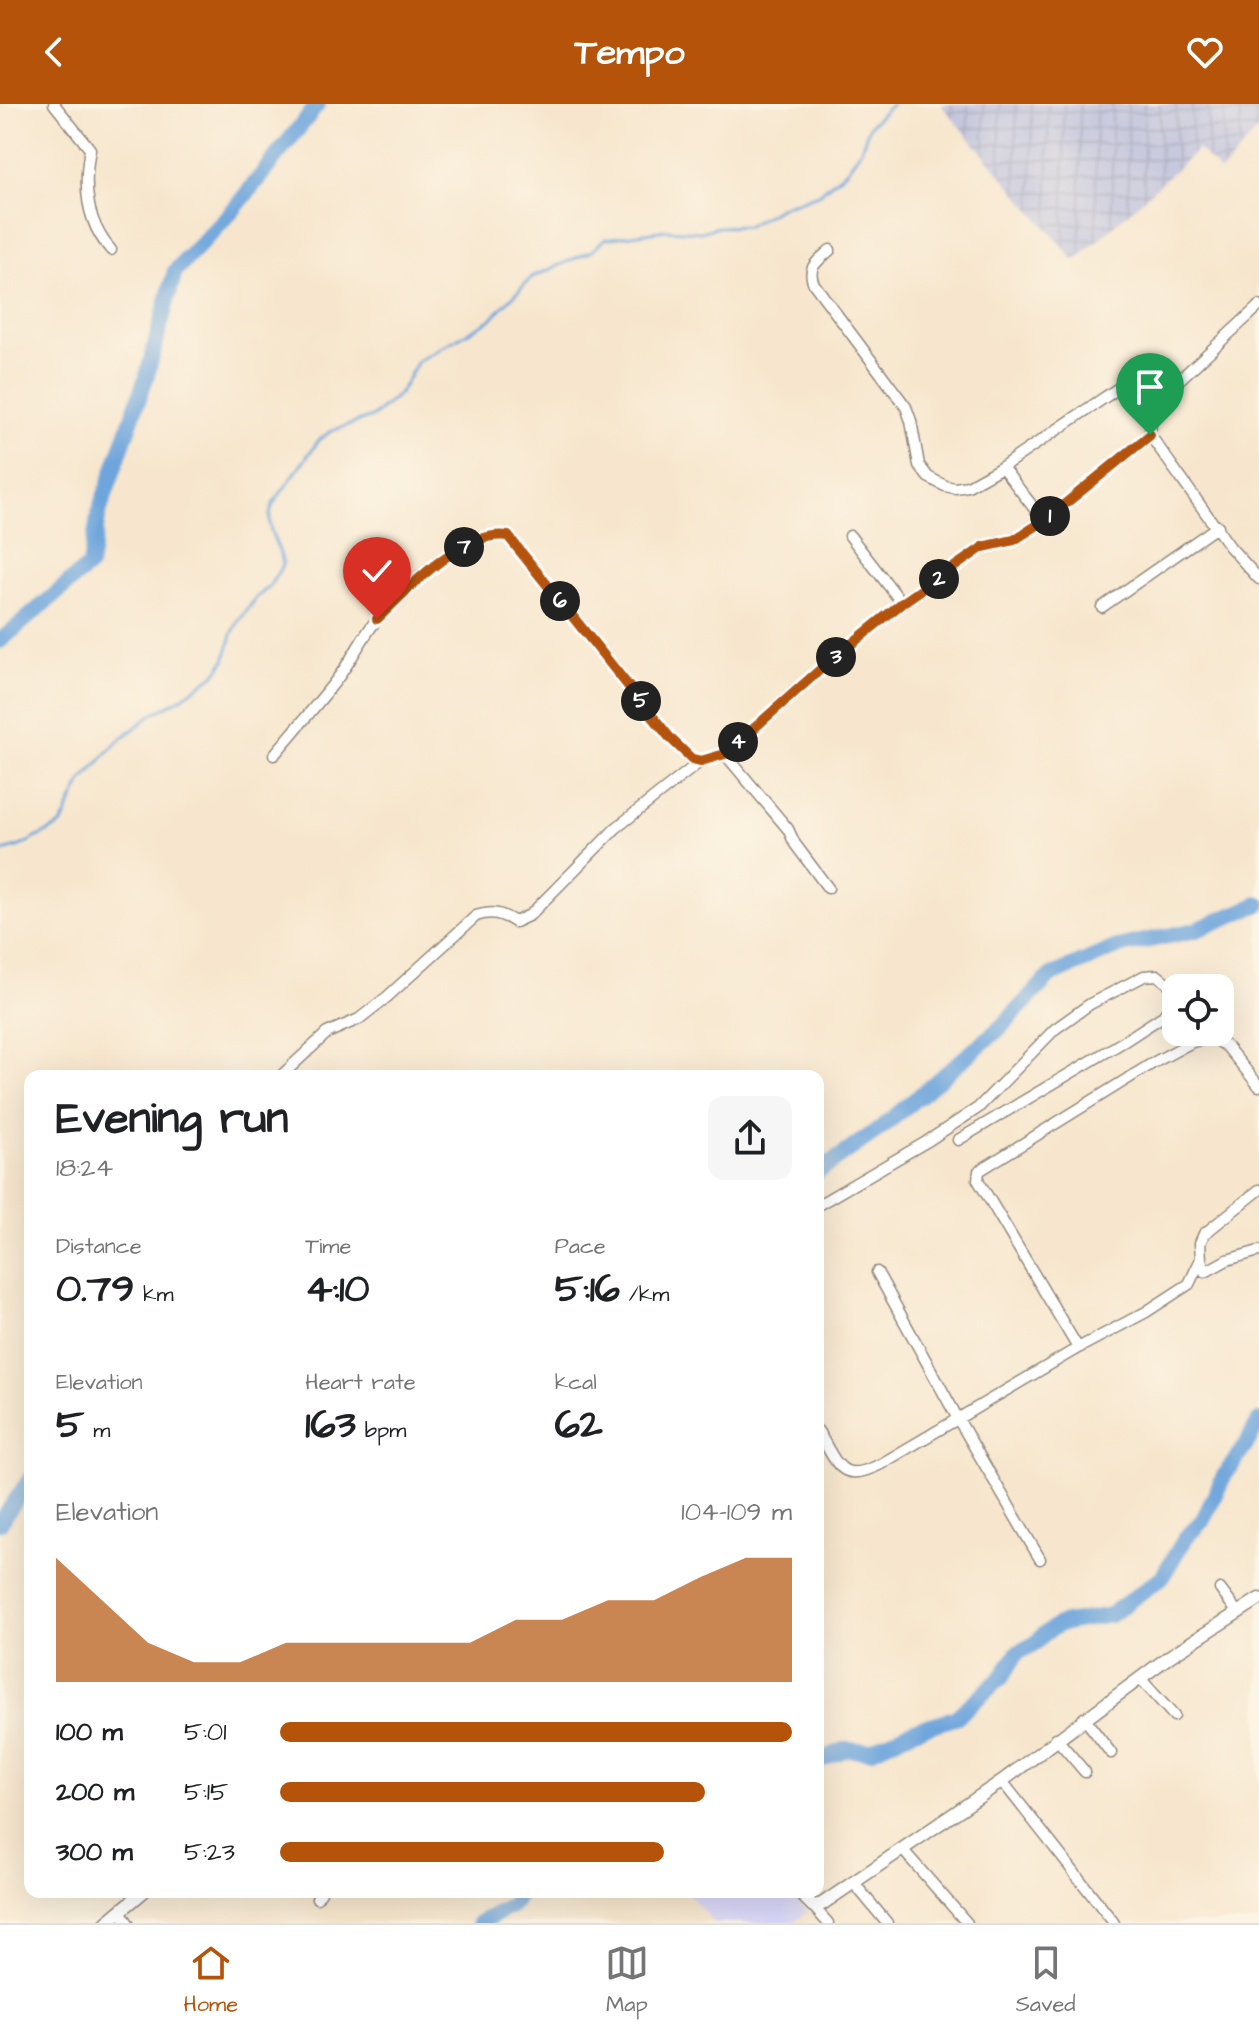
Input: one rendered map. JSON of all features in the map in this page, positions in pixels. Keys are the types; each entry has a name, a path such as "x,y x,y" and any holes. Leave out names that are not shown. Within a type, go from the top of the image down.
{"street":[{"path":"54,104 90,149 87,165 88,208 97,235 111,250"},
{"path":"830,250 810,268 809,275 906,407 919,465 928,477 945,486 968,486 1002,467 1126,383 1133,385 1152,405"},
{"path":"1259,306 1152,405 1150,435 1218,526 1230,547 1259,579"},
{"path":"287,1070 327,1033 359,1019 387,997 476,916 488,912 502,914 515,922 530,915 616,828 701,761 725,754 822,668 902,603 983,547 1014,540 1044,521 1150,435"},
{"path":"1002,467 1044,521"},
{"path":"1102,607 1218,526"},
{"path":"274,755 339,677 377,619 418,578 474,540 495,534 508,536 670,738 692,759 701,761"},
{"path":"850,536 902,603"},
{"path":"725,754 788,829 795,844 828,888"},
{"path":"824,1202 978,1108 1055,1029 1090,1004 1144,976 1157,975 1162,979"},
{"path":"958,1140 1162,1017"},
{"path":"1078,1348 978,1180 979,1171 1185,1046"},
{"path":"1225,1046 1259,1086"},
{"path":"1259,1190 1211,1226 1200,1243 1205,1272 1227,1260 1259,1251"},
{"path":"824,1441 838,1465 848,1472 863,1474 1078,1348 1146,1312 1189,1284 1201,1259"},
{"path":"877,1272 1040,1559"},
{"path":"1220,1589 1238,1613"},
{"path":"813,1906 822,1904 1002,1781 1140,1678 1259,1599"},
{"path":"1140,1678 1174,1716"},
{"path":"1084,1718 1111,1753"},
{"path":"1056,1738 1085,1772"},
{"path":"1002,1781 1114,1923"},
{"path":"902,1849 967,1923"},
{"path":"853,1882 887,1923"},
{"path":"106,1923 136,1898"},
{"path":"805,1898 828,1923"},
{"path":"120,1911 128,1923"}],"shaded area":[{"path":"943,104 1259,104 1259,129 1221,172 1198,149 1075,261"},
{"path":"692,1898 796,1898 807,1912 793,1923 714,1923"}],"waterway":[{"path":"0,641 90,565 99,512 147,375 175,271 235,208 318,104"},
{"path":"0,852 20,846 61,825 82,781 116,743 151,715 214,675 225,660 238,622 269,587 283,564 270,528 270,513 273,504 319,440 331,431 372,417 400,393 418,361 490,320 532,277 592,251 605,239 666,230 701,232 717,227 747,226 783,206 819,194 848,169 861,149 870,125 892,104"},
{"path":"824,1168 882,1127 1000,1028 1050,976 1117,947 1196,930 1259,904"},
{"path":"824,1758 846,1749 870,1751 914,1730 955,1718 1002,1677 1017,1653 1036,1643 1044,1634 1060,1624 1110,1615 1162,1577 1186,1537 1203,1520 1224,1476 1259,1421"},
{"path":"0,1523 24,1488"},
{"path":"479,1923 511,1906 517,1898"}],"route":[{"path":"377,619 418,578 474,540 495,534 508,536 670,738 692,759 701,761 725,754 822,668 902,603 983,547 1014,540 1044,521 1150,435"}]}
